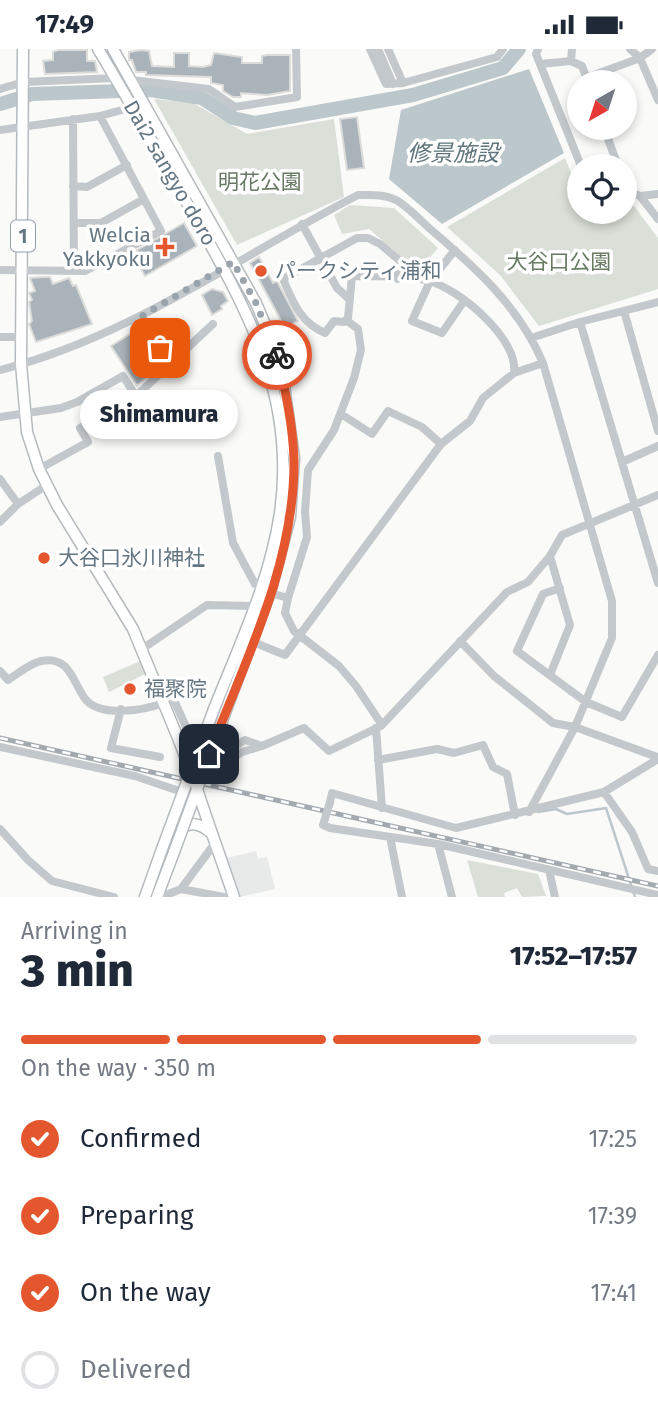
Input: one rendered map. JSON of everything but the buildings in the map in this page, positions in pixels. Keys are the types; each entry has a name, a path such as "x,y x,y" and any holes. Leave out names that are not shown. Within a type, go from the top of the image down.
{"main road":[{"name":"1","path":"23,49 23,413 39,469 47,485 142,649 196,787 231,897"},
{"name":"Dai2 sangyo doro","path":"98,49 228,265"},
{"name":"Dai2 sangyo doro","path":"113,49 228,265 258,336 279,408 283,480 266,590 253,642 196,787 159,897"},
{"name":"Dai2 sangyo doro","path":"145,897 182,792 254,606 266,590"},
{"path":"181,829 197,824 213,838"}],"street":[{"path":"135,87 209,89 235,107 297,97 296,49"},
{"path":"370,49 390,84"},
{"path":"378,49 390,84"},
{"path":"388,49 403,83"},
{"path":"390,84 403,83 497,57 503,49"},
{"path":"538,49 540,64 576,154"},
{"path":"571,61 572,49"},
{"path":"630,49 640,58 658,100"},
{"path":"611,70 640,58 652,49"},
{"path":"540,64 571,61 582,66 583,70"},
{"path":"0,89 24,84 118,83"},
{"path":"0,130 100,116 133,107"},
{"path":"0,271 85,271 161,230 100,116"},
{"path":"72,120 75,271"},
{"path":"73,187 87,187 127,165"},
{"path":"640,196 658,194"},
{"path":"0,370 94,339 142,316 228,265 358,195 378,195 396,200 481,272 508,303 531,338 543,363 591,521 612,601 612,638 575,727 530,811"},
{"path":"637,195 658,219"},
{"path":"74,223 101,223 144,199"},
{"path":"302,224 337,288 348,298"},
{"path":"382,808 378,760 379,727 356,686 339,666 299,635 285,613 307,537 308,470 341,414 360,349 358,330 346,320 334,321 325,334 309,326 300,317 283,279 357,238 368,237 399,260 398,279"},
{"path":"455,250 430,281 412,321 442,333 464,301"},
{"path":"346,320 352,276 430,281 484,313 508,349 515,367 514,373"},
{"path":"531,338 658,302"},
{"path":"624,311 658,431"},
{"path":"142,316 170,365"},
{"path":"580,322 658,583"},
{"path":"39,469 88,442 80,428 136,396 213,324"},
{"path":"0,337 21,337"},
{"path":"253,642 285,655 441,443 470,421 483,398 514,373 543,363"},
{"path":"0,417 78,402 123,376 136,396"},
{"path":"341,414 372,434 388,411 422,427 441,443"},
{"path":"622,462 658,446"},
{"path":"218,456 233,543 255,584 288,598"},
{"path":"0,479 18,504"},
{"path":"0,522 18,504 47,485"},
{"path":"222,765 242,752 304,728 329,751 379,727 507,592 528,582 550,556 562,535 658,495"},
{"path":"550,556 570,625 550,675"},
{"path":"560,588 543,594 517,652 586,702 622,717 658,655"},
{"path":"142,649 207,605 254,606"},
{"path":"460,641 494,676 553,723 575,727 657,758"},
{"path":"0,671 8,680 41,661 62,664 71,672 86,699 97,708 143,710 164,703"},
{"path":"159,689 169,689 187,729 223,754 245,740 262,746"},
{"path":"121,709 111,748 160,757"},
{"path":"378,760 438,750 454,753 483,745 493,767 507,774 515,815"},
{"path":"0,747 156,783 182,792"},
{"path":"657,758 604,792 456,828 332,793 323,825 438,844 658,895"},
{"path":"604,792 632,832 648,869 658,871"},
{"path":"0,829 27,860 52,881 114,897"},
{"path":"390,837 402,897"},
{"path":"181,889 213,838"},
{"path":"438,844 452,897"},
{"path":"550,870 555,897"},
{"path":"159,897 181,889 231,897"}],"shaded area":[{"path":"256,851 258,859 267,857 275,889 240,897 227,858"}],"green space":[{"name":"明花公園","path":"154,99 193,103 247,134 334,119 344,197 237,245"},
{"name":"大谷口公園","path":"565,158 567,224 637,224 637,210 658,238 658,289 539,326 500,275 447,227"},
{"path":"350,205 394,208 438,248 418,271 369,229 342,234 334,215"},
{"path":"143,660 147,673 109,692 103,677"},
{"path":"467,860 538,874 546,896 522,897 517,888 504,893 505,897 478,897"}],"water":[{"name":"修景施設","path":"529,69 564,153 442,224 389,179 401,110"}],"waterway":[{"path":"0,104 32,94 150,90 202,98 233,118 255,123 413,95 503,68 519,49"},
{"path":"538,812 556,809 567,814 606,808 635,897"}],"railway":[{"path":"0,738 658,886"}],"way so far":[{"path":"160,348 142,316 233,262 266,323 277,355"}],"place":[{"name":"Welcia Yakkyoku","path":"165,247"},
{"name":"パークシティ浦和","path":"261,271"},
{"name":"Shimamura","path":"160,348"},
{"name":"大谷口氷川神社","path":"44,558"},
{"name":"福聚院","path":"130,689"}],"route":[{"path":"209,754 270,593 290,517 294,458 292,433 277,355"}]}
